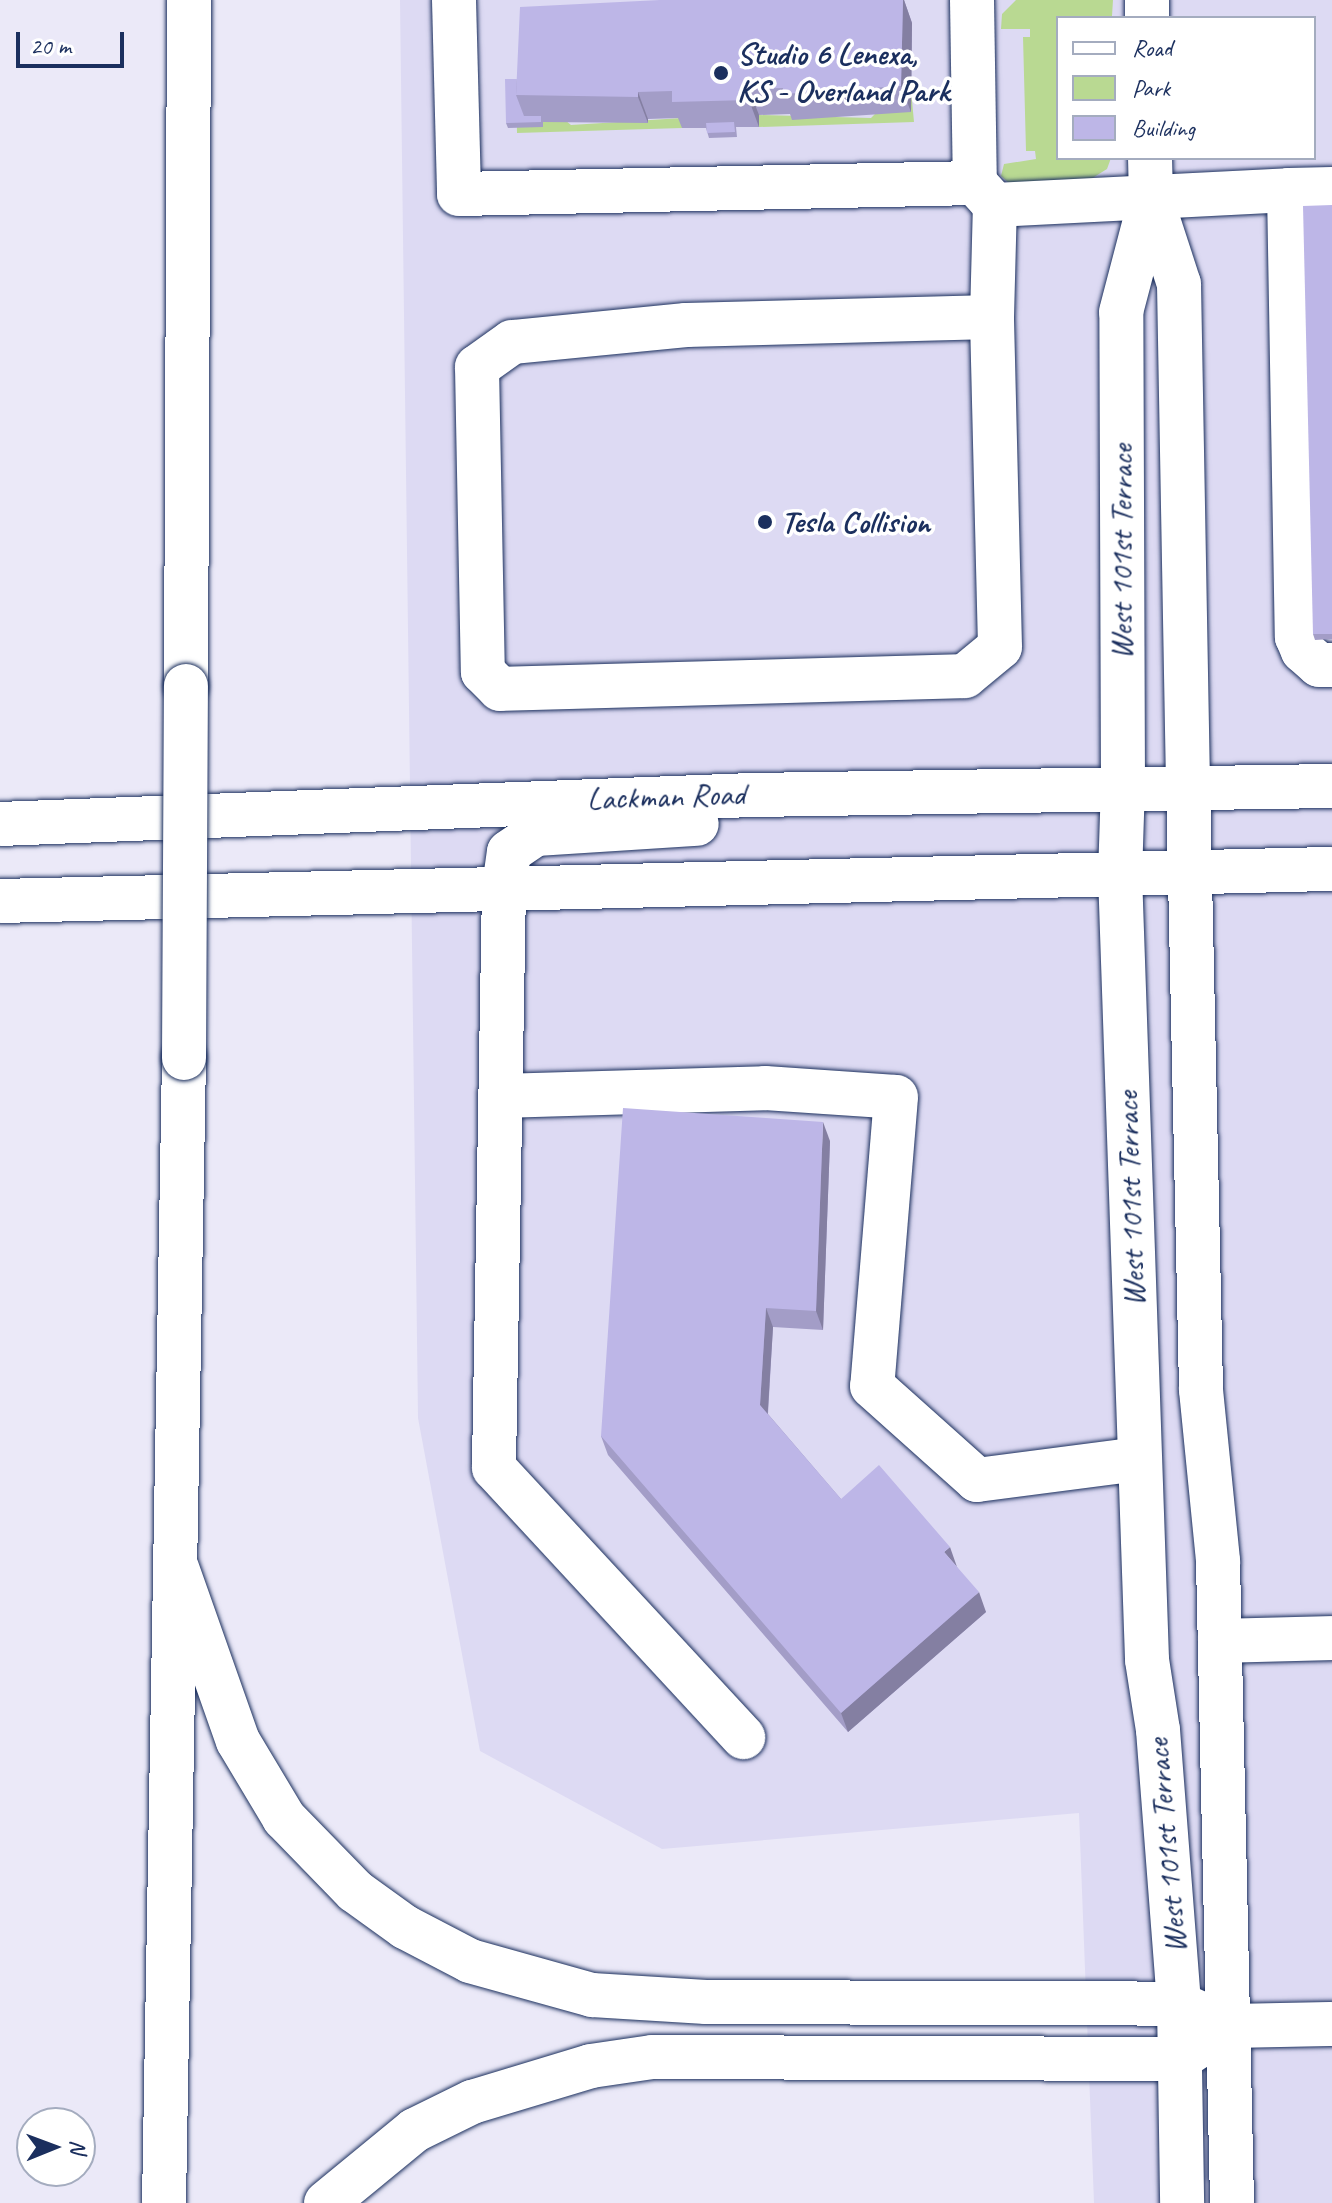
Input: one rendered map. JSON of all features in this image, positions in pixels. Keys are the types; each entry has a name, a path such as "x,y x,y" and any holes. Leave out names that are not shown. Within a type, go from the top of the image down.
{"main road":[{"path":"164,2203 184,1058 189,0"},
{"path":"454,0 459,194 985,194 1150,178 1289,190 1332,189"},
{"path":"972,0 992,317 1000,647 965,676 500,689 483,672 477,367 512,342 686,325 992,317"},
{"name":"West 101st Terrace","path":"1150,178 1179,284 1201,1390 1218,1561 1232,2203"},
{"name":"West 101st Terrace","path":"1150,178 1121,312 1123,785 1120,874 1147,1660 1158,1730 1179,2004 1182,2203"},
{"path":"1289,190 1297,637 1303,651 1319,665 1332,665"},
{"name":"Lackman Road","path":"0,824 752,795 1123,785 1332,786"},
{"path":"743,1737 494,1468 504,887 509,852 536,834 691,827 752,795"},
{"path":"0,901 1332,869"},
{"path":"500,1096 765,1088 896,1097 872,1386 977,1480 1139,1459"},
{"path":"177,1568 238,1741 284,1818 355,1891 405,1927 470,1961 592,1995 654,2000 1179,2004 1229,2026 1332,2024"},
{"path":"1220,1641 1332,1638"},
{"path":"326,2203 415,2130 472,2102 591,2066 652,2057 1179,2059 1229,2026"}],"shaded area":[{"path":"400,0 1332,0 1332,2203 1094,2203 1079,1813 662,1849 480,1751 418,1418"}],"green space":[{"path":"1016,0 1113,0 1112,16 1056,16 1056,160 1110,160 1107,169 1086,182 1010,184 1001,176 1004,164 1036,159 1035,151 1026,151 1023,37 1030,37 1030,29 1001,29 1002,14"},
{"path":"910,79 914,122 759,127 759,115 871,118"},
{"path":"516,80 571,125 682,118 682,128 517,133"}],"building":[{"name":"Studio 6 Lenexa, KS - Overland Park","path":"660,0 903,0 901,86 783,94 783,88 749,89 749,100 672,102 672,91 638,92 638,97 516,95 520,7"},
{"path":"505,79 517,79 516,95 524,116 541,116 541,122 506,123"},
{"path":"734,122 735,132 707,133 706,123"},
{"path":"1332,205 1332,634 1313,634 1303,206"},
{"path":"623,1108 823,1122 816,1311 766,1308 760,1405 841,1499 879,1465 950,1547 944,1552 979,1592 841,1713 601,1436"}],"place":[{"name":"Studio 6 Lenexa, KS - Overland Park","path":"721,73"},
{"name":"Tesla Collision","path":"765,522"}]}
